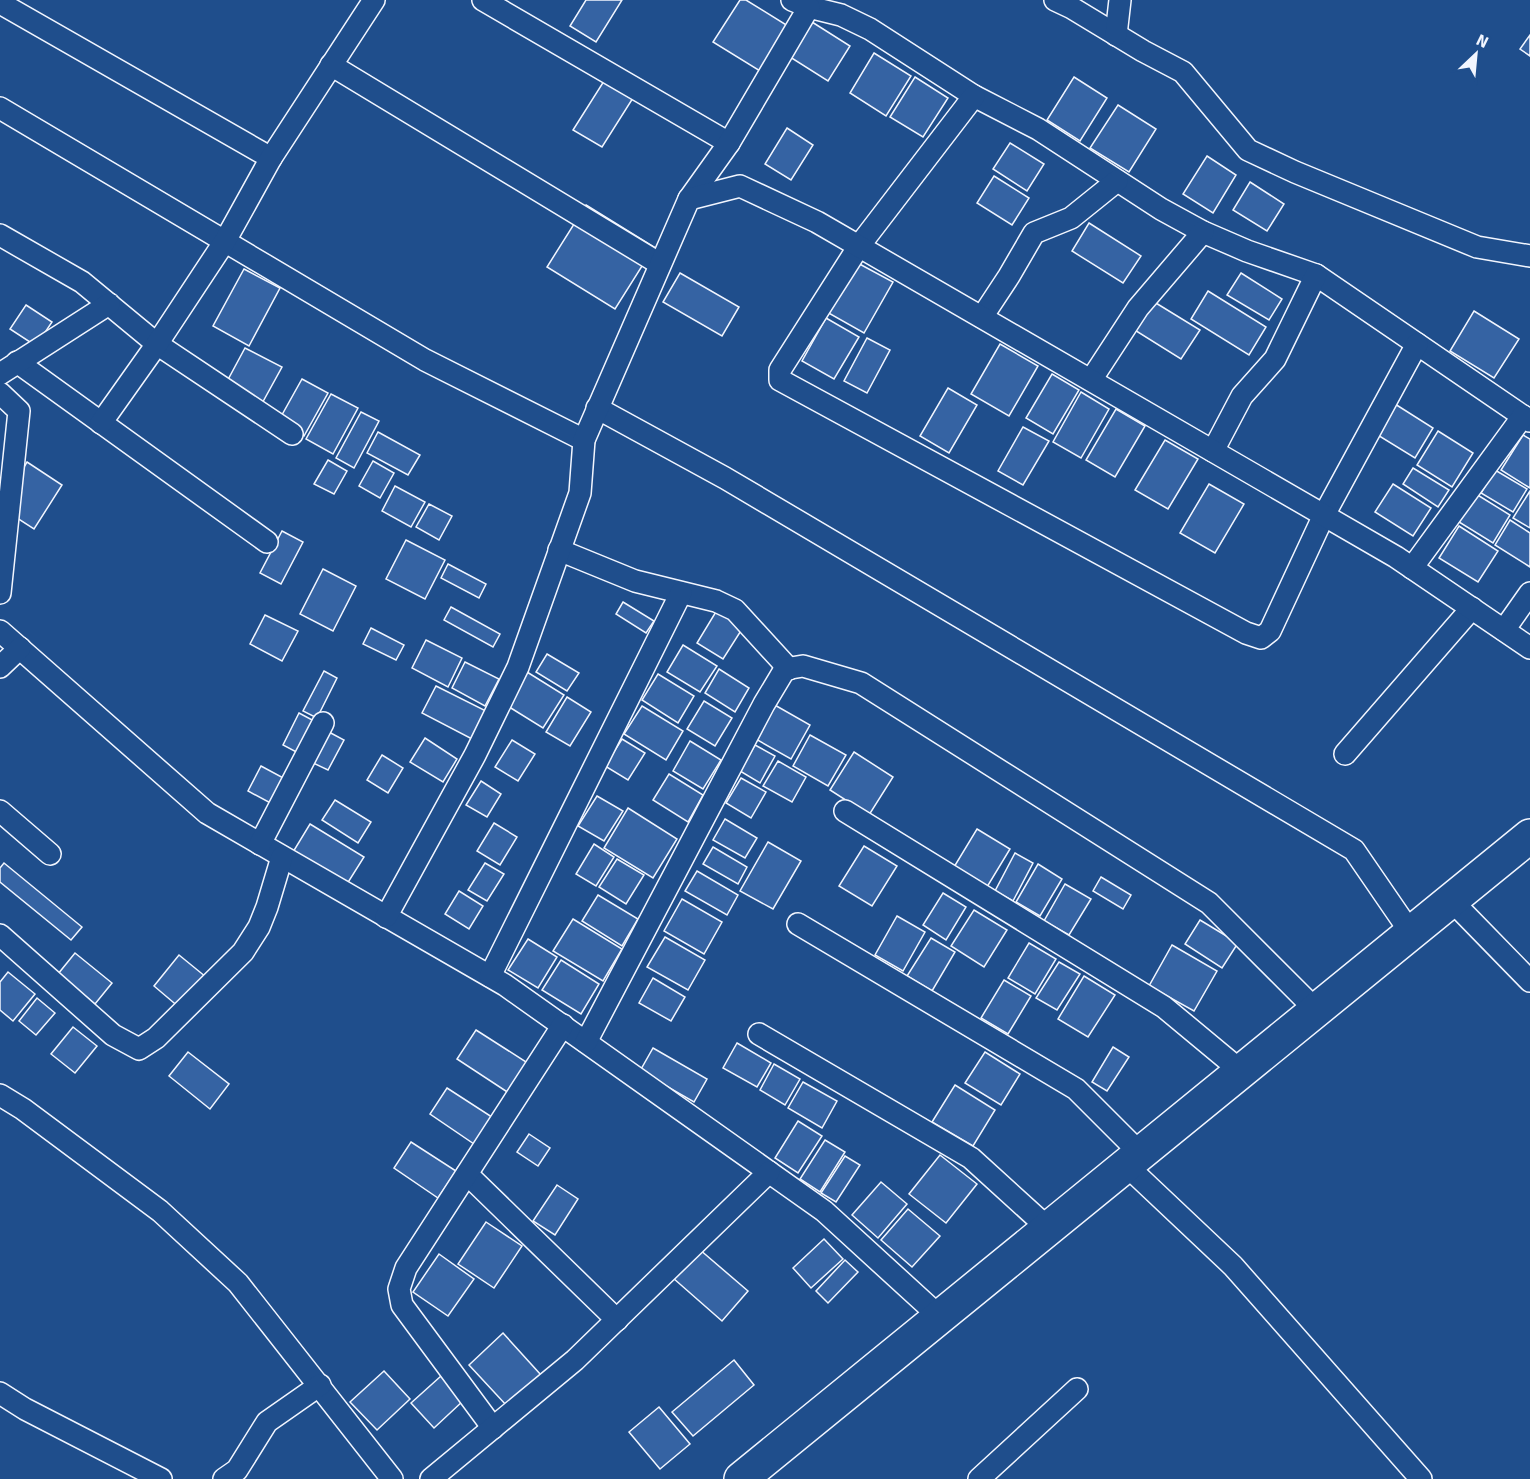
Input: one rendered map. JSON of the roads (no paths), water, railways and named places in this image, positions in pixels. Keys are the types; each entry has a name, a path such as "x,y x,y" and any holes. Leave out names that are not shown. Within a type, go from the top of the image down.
{"main road":[{"path":"746,1478 1048,1228 1530,836"}],"street":[{"path":"101,423 225,241 271,158 374,0"},
{"path":"483,0 729,143"},
{"path":"1054,0 1183,72 1248,150 1295,172 1477,247 1530,256"},
{"path":"1116,34 1120,0"},
{"path":"0,3 271,158"},
{"path":"386,917 475,755 518,668 580,493 584,440 688,199 729,143 801,3 841,15 870,29 974,96 1038,129 1161,209 1203,232 1247,251 1316,275 1526,418 1412,567"},
{"path":"331,65 660,264"},
{"path":"974,96 859,246 780,370 780,380 1246,633 1261,638 1270,631 1324,515 1417,344"},
{"path":"0,108 425,360 584,440"},
{"path":"982,317 1034,233 1071,218 1117,181"},
{"path":"688,199 740,186 818,222 1412,567 1530,648"},
{"path":"1091,380 1138,308 1203,232"},
{"path":"0,235 82,282 157,344 292,434"},
{"path":"1213,451 1242,396 1275,359 1316,275"},
{"path":"109,304 9,368 101,423 267,542"},
{"path":"0,393 19,411 0,593"},
{"path":"597,408 725,478 1354,850 1412,933"},
{"path":"559,550 635,581 716,601 735,610 789,669"},
{"path":"490,976 681,593"},
{"path":"1504,630 1530,593"},
{"path":"1345,754 1472,608"},
{"path":"0,631 207,813 490,976 563,1025 825,1211 940,1317"},
{"path":"0,667 20,648"},
{"path":"586,1042 764,704 785,669 802,666 861,684 1209,903 1316,1010"},
{"path":"260,844 323,723"},
{"path":"845,810 1164,1007 1241,1071"},
{"path":"0,812 50,854"},
{"path":"0,935 112,1035 139,1050 156,1038 243,952 259,927 282,857"},
{"path":"1451,900 1530,981"},
{"path":"798,924 1076,1089 1133,1159 1233,1266 1421,1479"},
{"path":"493,1428 402,1305 399,1289 406,1268 563,1025"},
{"path":"759,1034 971,1158 1048,1228"},
{"path":"0,1095 23,1109 160,1211 238,1283 392,1479"},
{"path":"430,1479 575,1360 769,1172"},
{"path":"467,1174 617,1320"},
{"path":"224,1479 237,1470 267,1422 320,1385"},
{"path":"979,1479 1077,1389"},
{"path":"0,1393 25,1409 154,1477"}]}
